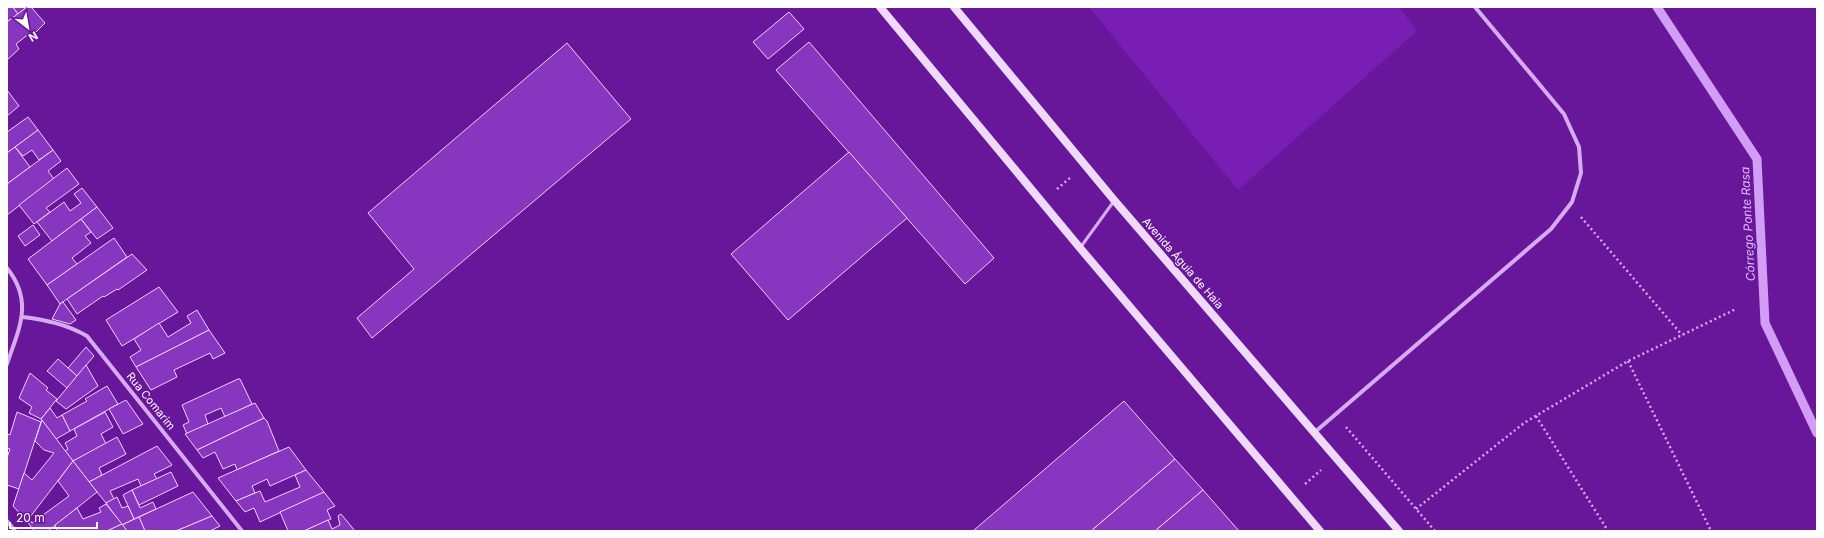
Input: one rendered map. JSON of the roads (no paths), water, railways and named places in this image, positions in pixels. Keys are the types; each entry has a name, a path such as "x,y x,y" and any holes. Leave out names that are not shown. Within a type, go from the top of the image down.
{"main road":[{"path":"880,7 1080,248 1320,531"},
{"name":"Avenida Águia de Haia","path":"954,7 1114,200 1399,531"}],"street":[{"path":"1315,432 1552,229 1572,202 1581,173 1579,147 1564,114 1545,89 1475,7"},
{"path":"7,268 17,284 22,300 23,317 7,364"},
{"name":"Rua Comarim","path":"23,317 56,322 87,336 242,531"},
{"path":"7,521 15,531"}],"lane":[{"path":"1080,248 1114,200"}],"waterway":[{"name":"Córrego Ponte Rasa","path":"1657,7 1757,159 1765,323 1817,433"}]}
